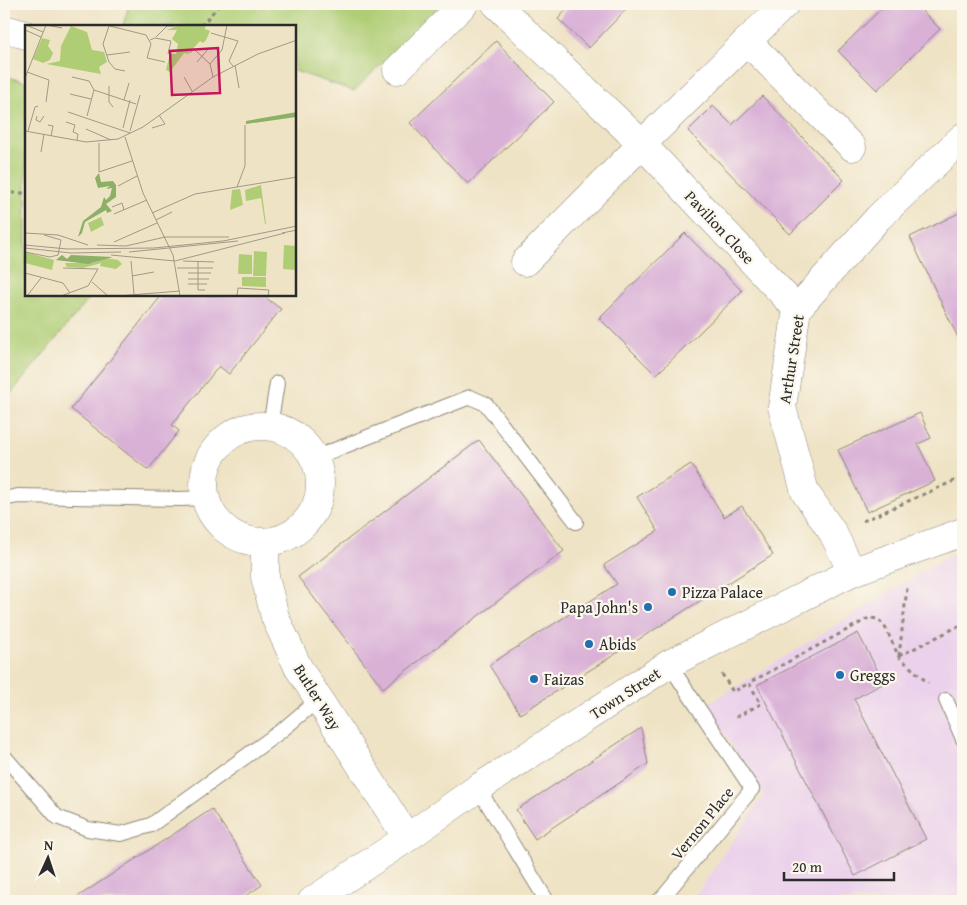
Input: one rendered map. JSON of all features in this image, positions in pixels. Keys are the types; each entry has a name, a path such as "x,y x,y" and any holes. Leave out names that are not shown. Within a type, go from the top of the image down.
{"street":[{"path":"398,70 464,4"},
{"name":"Pavilion Close","path":"496,4 642,144 797,310"},
{"path":"525,262 785,4"},
{"path":"4,29 25,35"},
{"path":"747,41 852,146"},
{"name":"Arthur Street","path":"852,572 833,533 805,492 782,407 797,310 878,218 963,137"},
{"path":"251,427 270,427 284,430 306,446 314,458 319,476 319,495 312,513 300,528 284,538 265,543 245,540 227,531 213,517 204,498 203,480 208,461 218,445 233,433 251,427"},
{"name":"Town Street","path":"312,901 478,788 669,664 852,572 963,532"},
{"name":"Butler Way","path":"265,543 265,577 275,617 298,667 407,838"}],"lane":[{"path":"270,427 277,383"},
{"path":"314,458 470,397 486,404 576,522"},
{"path":"4,498 18,496 204,498"},
{"name":"Vernon Place","path":"658,901 752,789 669,664"},
{"path":"4,756 58,817 88,830 121,834 152,825 281,731 319,699"},
{"path":"946,700 963,739"},
{"path":"478,788 547,901"}],"path":[{"path":"202,25 220,4"},
{"path":"4,192 25,193"},
{"path":"899,657 908,581"},
{"path":"721,672 733,692 869,618 878,619 885,627 899,657 946,700"},
{"path":"899,657 963,624"},
{"path":"735,717 761,704 749,683"}],"shaded area":[{"path":"963,549 963,901 688,901 697,893 764,795 706,705 948,556"}],"green space":[{"path":"129,4 442,4 354,91 296,71 296,25 123,25"},
{"path":"4,76 25,82 25,296 91,296 4,402"}],"building":[{"path":"572,4 631,4 589,48 558,19"},
{"path":"886,4 915,4 940,29 877,90 838,51"},
{"path":"496,41 554,102 468,184 410,123"},
{"path":"762,96 844,180 790,234 688,131 713,106 732,125"},
{"path":"963,211 963,348 910,237"},
{"path":"685,233 742,291 656,375 599,318"},
{"path":"161,296 263,296 281,309 229,374 219,366 172,425 179,431 148,470 71,409"},
{"path":"920,413 931,438 918,444 935,481 867,512 838,450"},
{"path":"479,440 564,551 383,688 298,577"},
{"path":"691,464 724,517 742,506 773,555 520,714 489,665 617,584 604,565 658,531 637,497"},
{"path":"858,633 884,683 854,699 926,839 855,876 757,685"},
{"path":"641,728 648,764 535,839 516,810"},
{"path":"212,809 262,885 238,901 71,901"}],"place":[{"name":"Pizza Palace","path":"672,592"},
{"name":"Papa John's","path":"648,607"},
{"name":"Abids","path":"589,644"},
{"name":"Greggs","path":"840,675"},
{"name":"Faizas","path":"534,679"}]}
